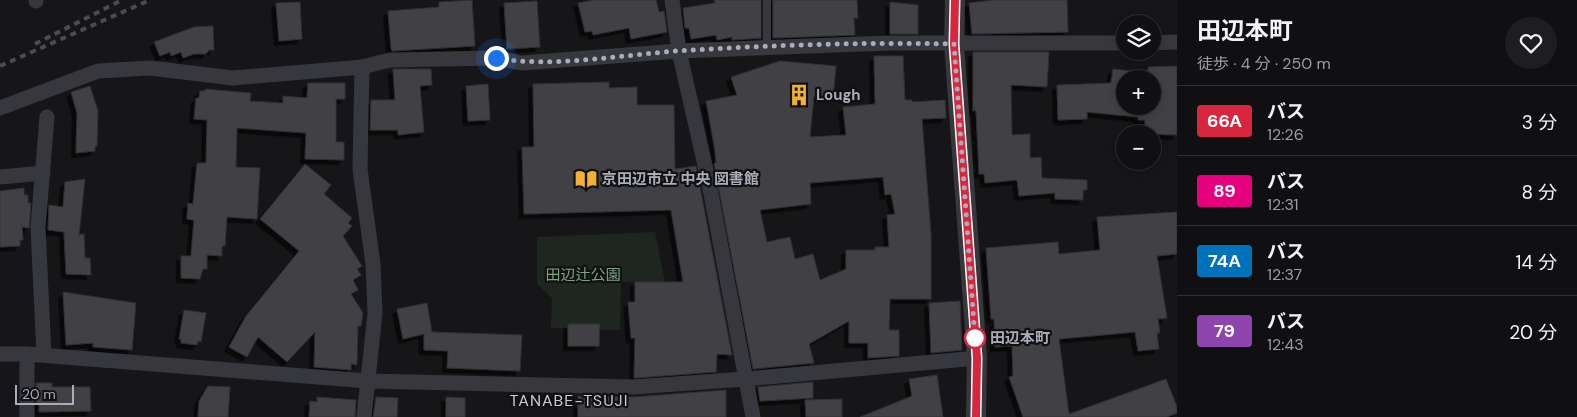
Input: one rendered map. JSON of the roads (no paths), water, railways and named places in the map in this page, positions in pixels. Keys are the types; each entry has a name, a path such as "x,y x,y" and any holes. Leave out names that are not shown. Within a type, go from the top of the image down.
{"street":[{"path":"672,0 679,51 709,183 753,417"},
{"path":"955,0 954,44 977,358 976,417"},
{"path":"1161,43 1177,42"},
{"path":"0,108 98,71 150,68 233,78 362,67 390,60 496,58 522,63 679,51 889,43 1116,43"},
{"path":"362,67 360,169 373,264 375,313 364,417"},
{"path":"44,355 38,227 47,117"},
{"path":"0,177 43,173"},
{"path":"0,354 44,355 368,381 633,387 745,380 977,358"},
{"path":"26,417 27,354"}],"lane":[{"path":"766,48 767,0"}],"railway":[{"path":"35,44 122,0"},
{"path":"0,66 150,0"}],"place":[{"name":"Lough","path":"799,95"},
{"name":"京田辺市立 中央 図書館","path":"586,179"},
{"name":"田辺本町","path":"975,338"}],"district":[{"name":"TANABE-TSUJI","path":"569,400"}],"park label":[{"name":"田辺辻公園","path":"583,275"}]}
